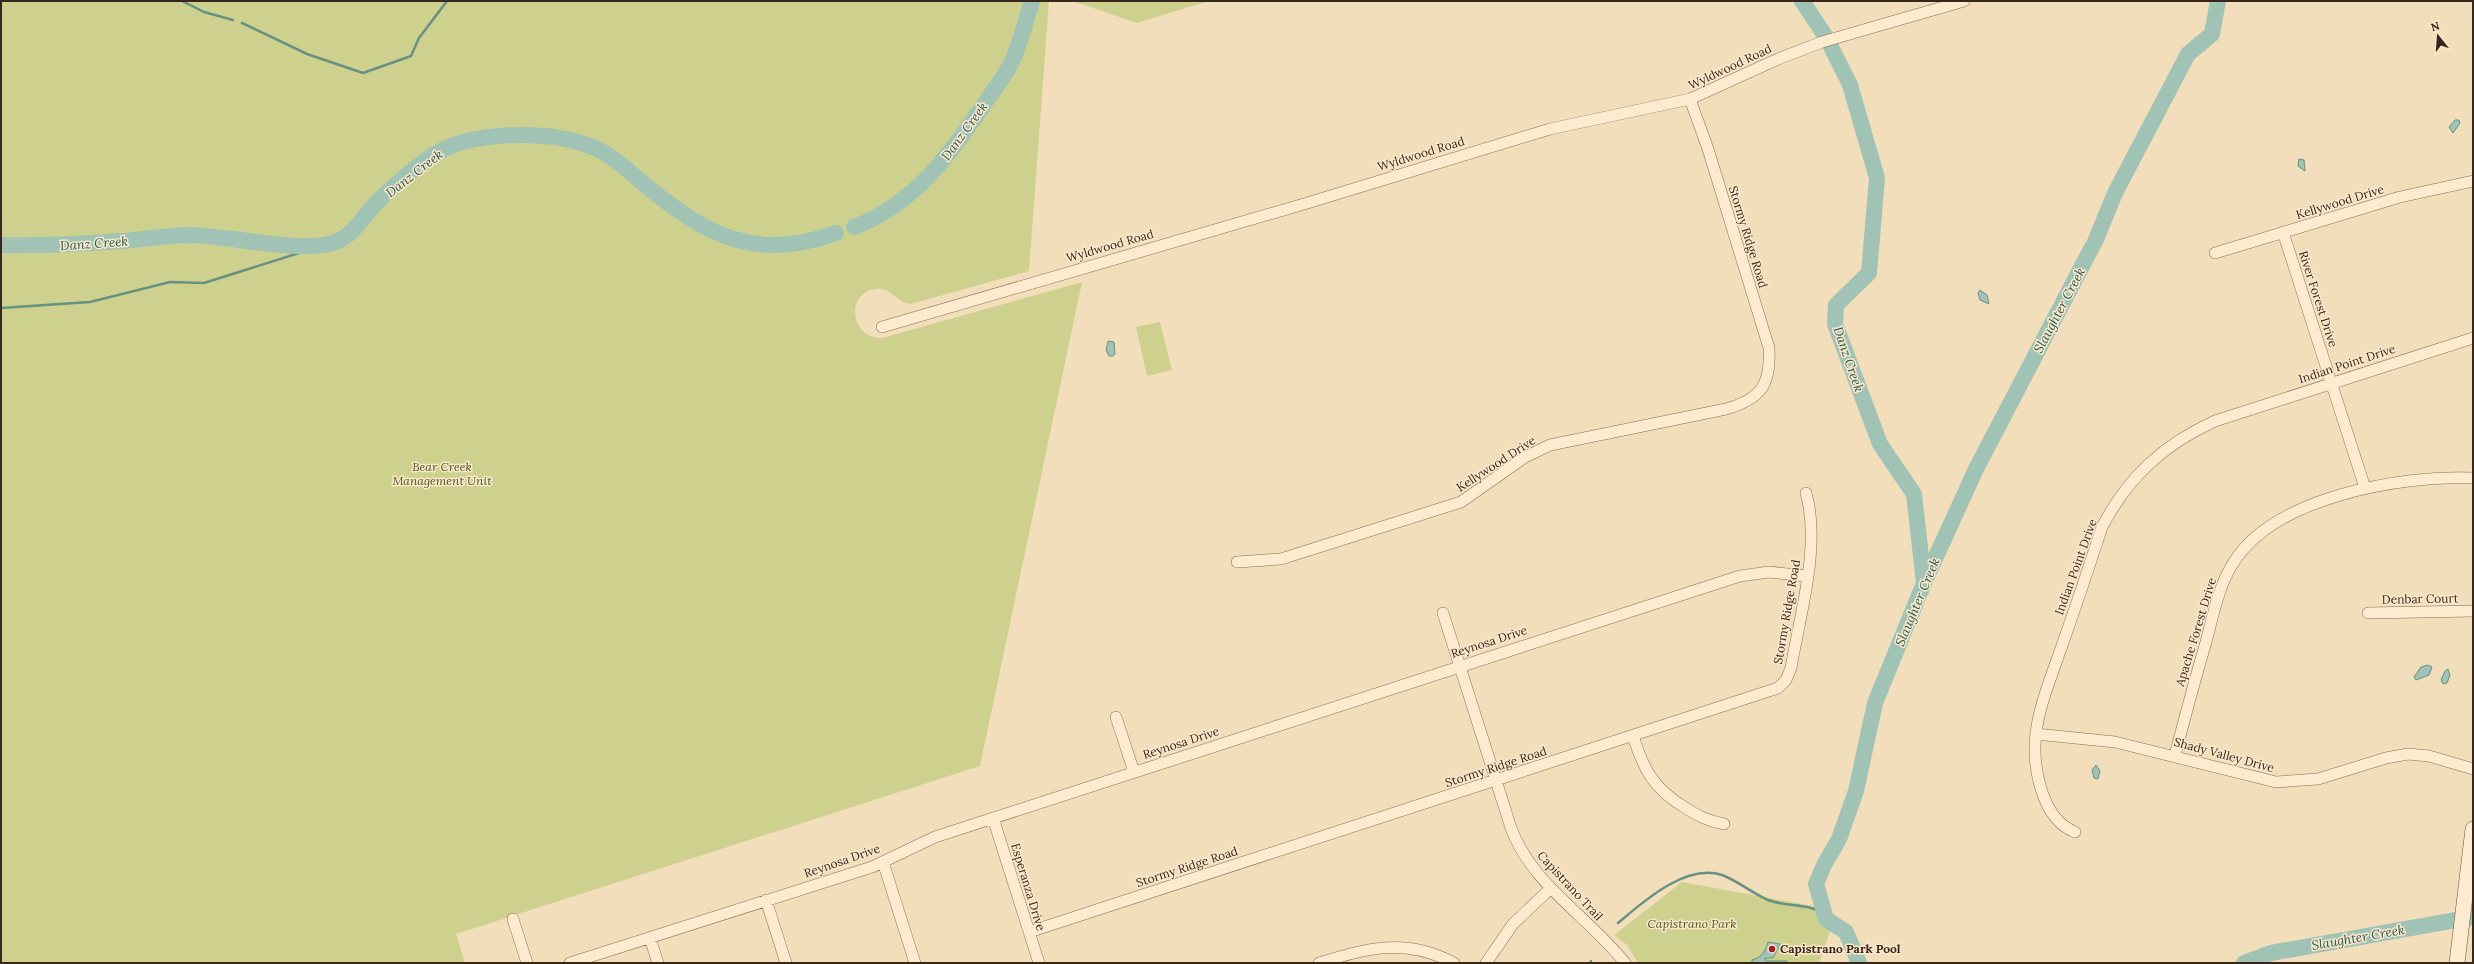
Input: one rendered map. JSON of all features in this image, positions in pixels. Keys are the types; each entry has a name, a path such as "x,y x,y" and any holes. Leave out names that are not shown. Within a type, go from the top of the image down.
{"main road":[{"path":"2457,963 2463,899 2473,829"}],"street":[{"name":"Wyldwood Road","path":"882,327 1304,204 1550,129 1690,100 1778,59 1822,42 1964,1"},
{"name":"Stormy Ridge Road","path":"1690,100 1708,149 1769,348 1770,362 1765,384"},
{"name":"Kellywood Drive","path":"2215,253 2400,197 2473,181"},
{"name":"River Forest Drive","path":"2283,232 2365,488"},
{"name":"Indian Point Drive","path":"2074,832 2061,825 2045,799 2036,768 2036,734 2051,679 2102,527 2112,508 2132,480 2159,454 2194,431 2215,421 2473,338"},
{"name":"Kellywood Drive","path":"1237,562 1281,559 1419,517 1473,496 1525,457 1550,445 1726,409 1752,399 1765,384"},
{"name":"Apache Forest Drive","path":"2175,756 2215,607 2223,583 2239,554 2264,530 2280,520 2307,507 2365,488 2421,479 2473,478"},
{"name":"Stormy Ridge Road","path":"1029,932 1497,781 1770,691 1783,684 1791,668 1813,533 1812,515 1806,493"},
{"name":"Reynosa Drive","path":"570,963 883,862 926,840 1740,576 1769,572 1807,576"},
{"name":"Denbar Court","path":"2368,613 2473,611"},
{"name":"Capistrano Trail","path":"1443,612 1520,848 1532,867 1551,888 1625,963"},
{"path":"1116,717 1134,772"},
{"name":"Shady Valley Drive","path":"2036,734 2109,741 2276,782 2318,779 2386,758 2408,754 2429,756 2473,769"},
{"path":"1633,736 1645,770 1659,789 1707,821 1724,824"},
{"name":"Esperanza Drive","path":"993,818 1039,963"},
{"path":"883,862 914,963"},
{"path":"1486,963 1513,924 1551,888"},
{"path":"766,900 786,963"},
{"path":"513,919 527,963"},
{"path":"650,938 658,963"},
{"path":"1319,963 1363,950 1381,947 1417,950 1442,957 1454,963"}],"green space":[{"name":"Bear Creek Management Unit","path":"1,1 1049,1 1029,271 911,304 902,301 886,290 876,289 866,292 859,298 855,315 858,324 863,331 872,336 882,338 1082,282 980,766 456,934 465,963 1,963"},
{"path":"1073,1 1209,1 1137,23"},
{"path":"1160,322 1172,370 1147,376 1136,327"},
{"name":"Capistrano Park","path":"1682,882 1819,907 1831,929 1819,963 1638,963 1627,945 1614,935"}],"shaded area":[{"path":"2455,120 2459,120 2460,123 2453,133 2449,127"},
{"path":"2299,159 2304,160 2305,171 2298,166"},
{"path":"1980,290 1987,295 1989,304 1980,300 1978,293"},
{"path":"1108,341 1114,342 1115,354 1113,356 1109,356 1106,350"},
{"path":"2428,665 2432,667 2429,675 2416,680 2414,677 2421,667"},
{"path":"2448,669 2450,675 2447,683 2443,684 2441,680 2445,671"},
{"path":"2096,765 2100,771 2098,779 2094,778 2092,770"},
{"name":"Capistrano Park Pool","path":"1768,942 1780,944 1773,958 1765,958 1766,961 1787,961 1787,963 1752,963 1752,960 1759,957 1763,953"}],"waterway":[{"path":"182,1 204,12 233,20"},
{"path":"242,23 307,54 363,73 411,56 419,38 447,1"},
{"name":"Danz Creek","path":"854,227 876,217 895,205 929,176 944,159 972,122 1007,70 1013,59 1032,1"},
{"name":"Danz Creek","path":"1802,1 1824,34"},
{"name":"Slaughter Creek","path":"2095,242 2115,193 2188,54 2212,34 2218,1"},
{"name":"Danz Creek","path":"1831,47 1850,85 1877,178 1869,273 1836,305 1835,324 1880,444 1914,494 1924,583"},
{"name":"Danz Creek","path":"1,245 78,244 192,235 286,245 322,245 342,239 359,224 373,206 393,187 430,157 439,152 474,139 494,136 523,135 548,136 590,146 614,159 671,205 693,220 715,232 736,240 759,244 783,245 808,241 836,233"},
{"path":"1,308 90,302 170,282 204,283 318,247"},
{"name":"Slaughter Creek","path":"1859,963 1846,932 1826,919 1816,884 1824,865 1839,839 1856,791 1875,703 1924,583 1976,469 2092,247"},
{"path":"1618,923 1652,895 1680,879 1694,874 1708,873 1722,875 1768,900 1782,904 1803,906 1823,913"},
{"name":"Slaughter Creek","path":"2244,963 2271,953 2473,917"}],"place":[{"name":"Capistrano Park Pool","path":"1772,949"}]}
